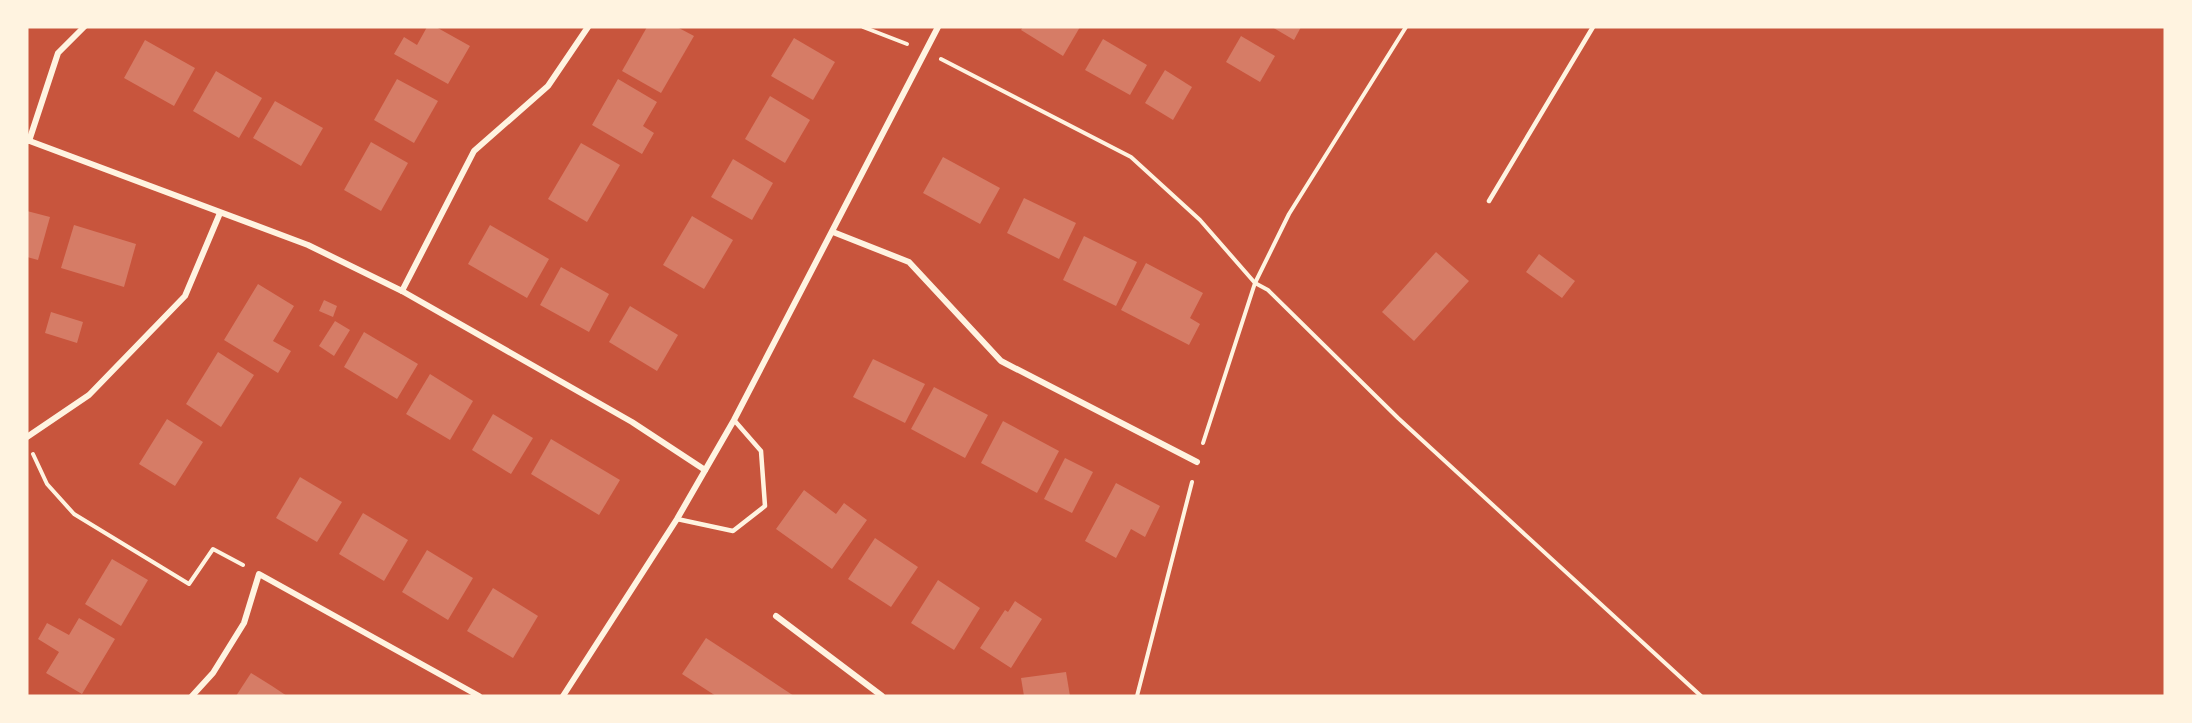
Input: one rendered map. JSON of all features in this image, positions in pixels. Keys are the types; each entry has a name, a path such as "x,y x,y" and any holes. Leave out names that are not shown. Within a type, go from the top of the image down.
{"street":[{"path":"84,27 58,53 28,140 308,245 402,291 632,422 705,470"},
{"path":"402,291 474,151 548,86 588,27"},
{"path":"563,696 677,519 734,420 938,27"},
{"path":"27,437 89,395 185,296 220,213"},
{"path":"833,232 909,262 1001,361 1197,462"},
{"path":"192,696 213,673 244,623 259,574 479,696"},
{"path":"777,616 882,696"}],"lane":[{"path":"1489,201 1593,27"},
{"path":"677,519 734,531 765,506 761,451 734,420"}],"path":[{"path":"863,27 926,52 1131,156 1200,220 1255,283 1268,290 1398,418 1701,696"},
{"path":"1137,696 1197,462 1255,283 1289,214 1406,27"},
{"path":"32,452 47,484 74,513 189,584 213,549 259,574"}],"building":[{"path":"427,27 436,27 470,46 448,84 394,54 404,37 417,45"},
{"path":"647,27 677,27 694,36 661,93 622,71"},
{"path":"1023,27 1080,27 1063,56 1021,30"},
{"path":"1272,27 1301,27 1294,40"},
{"path":"1241,36 1275,56 1260,82 1226,62"},
{"path":"794,38 835,62 813,100 771,76"},
{"path":"1103,39 1147,65 1130,95 1085,70"},
{"path":"145,40 195,68 174,106 124,78"},
{"path":"1165,70 1192,87 1173,120 1145,103"},
{"path":"216,71 262,98 239,138 193,111"},
{"path":"397,79 438,101 414,143 374,120"},
{"path":"618,79 657,102 643,126 654,133 642,154 592,125"},
{"path":"770,96 810,120 785,163 745,139"},
{"path":"275,101 323,128 301,166 253,138"},
{"path":"371,142 408,163 381,211 344,190"},
{"path":"581,143 620,165 587,222 548,199"},
{"path":"943,157 1000,188 980,224 923,193"},
{"path":"733,159 773,183 752,220 711,197"},
{"path":"1024,198 1076,223 1059,259 1007,233"},
{"path":"27,211 50,217 38,260 27,257"},
{"path":"692,216 733,240 704,289 663,265"},
{"path":"74,225 136,244 124,287 61,268"},
{"path":"490,225 549,259 527,298 468,264"},
{"path":"1084,236 1137,262 1116,306 1063,280"},
{"path":"1436,252 1469,281 1414,341 1382,312"},
{"path":"1539,254 1575,281 1562,298 1526,272"},
{"path":"1146,263 1203,293 1190,318 1200,324 1189,345 1121,310"},
{"path":"561,267 609,294 589,332 540,305"},
{"path":"258,284 294,306 273,341 291,351 278,373 224,340"},
{"path":"324,300 337,306 333,317 319,311"},
{"path":"630,306 678,335 657,371 609,342"},
{"path":"51,312 83,322 77,343 45,333"},
{"path":"335,321 350,330 334,356 319,346"},
{"path":"364,332 418,364 397,399 344,367"},
{"path":"218,352 254,375 221,427 186,404"},
{"path":"873,359 925,384 905,423 853,397"},
{"path":"430,374 473,401 450,440 406,414"},
{"path":"934,387 988,415 965,458 911,429"},
{"path":"493,414 533,438 511,474 472,450"},
{"path":"167,419 203,442 175,486 139,464"},
{"path":"1003,421 1059,451 1037,493 981,463"},
{"path":"551,439 620,480 599,515 531,474"},
{"path":"1065,458 1093,472 1072,513 1044,499"},
{"path":"300,477 342,502 317,542 276,518"},
{"path":"1116,483 1160,506 1145,537 1131,529 1116,558 1085,541"},
{"path":"804,490 836,514 844,503 867,520 832,569 776,529"},
{"path":"363,513 408,540 384,581 339,554"},
{"path":"875,538 918,567 891,607 848,579"},
{"path":"427,550 473,578 448,620 402,592"},
{"path":"112,559 148,580 121,626 85,604"},
{"path":"938,580 980,608 954,650 911,623"},
{"path":"493,588 538,616 513,658 467,631"},
{"path":"1015,601 1042,619 1011,668 980,648 1005,610 1008,612"},
{"path":"79,618 115,639 82,694 46,673 59,652 38,639 47,623 69,635"},
{"path":"706,638 794,696 716,696 682,674"},
{"path":"1066,672 1070,696 1024,696 1021,678"},
{"path":"251,673 272,686 287,696 236,696"}]}
